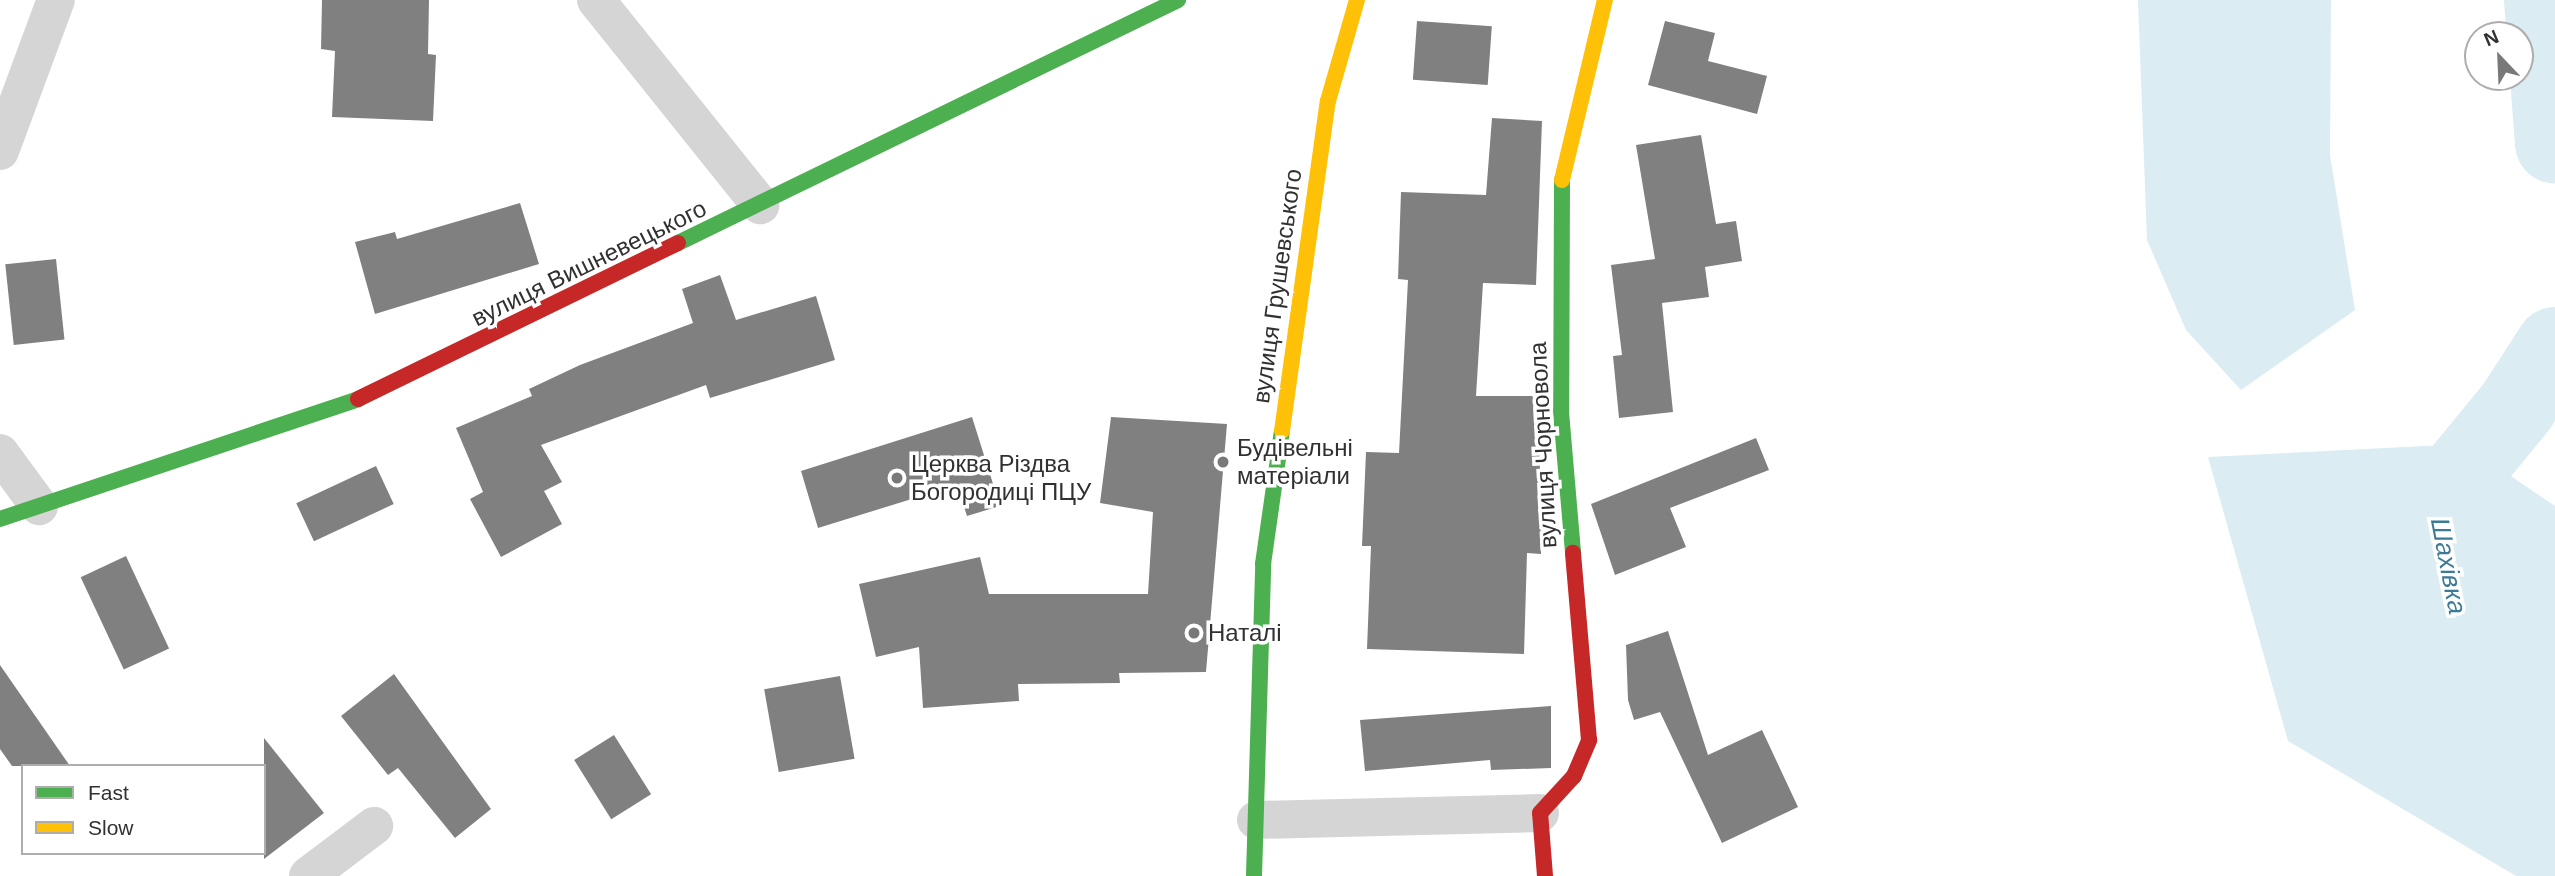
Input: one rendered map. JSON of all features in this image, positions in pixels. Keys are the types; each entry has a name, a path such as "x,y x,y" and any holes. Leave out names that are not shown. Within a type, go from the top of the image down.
{"street":[{"path":"0,151 56,0"},
{"path":"596,0 760,205"},
{"name":"вулиця Вишневецького","path":"0,519 356,400 1178,0"},
{"name":"вулиця Грушевського","path":"1254,876 1263,564 1328,101 1357,0"},
{"name":"вулиця Чорновола","path":"1540,813 1574,776 1589,740 1561,412 1561,183 1605,0"},
{"path":"0,453 39,506"},
{"path":"1256,820 1540,813 1545,876"},
{"path":"307,876 374,826"}],"water":[{"path":"2138,0 2331,0 2330,155 2355,310 2241,390 2186,330 2147,240"},
{"path":"2464,444 2555,506 2555,876 2516,876 2288,741 2208,457"}],"building":[{"path":"322,0 429,0 428,54 436,55 433,121 332,117 335,51 321,49"},
{"path":"1417,21 1492,26 1488,85 1413,80"},
{"path":"1665,21 1715,33 1708,61 1767,76 1757,114 1648,85"},
{"path":"1492,118 1542,121 1536,285 1483,283 1476,396 1539,396 1541,554 1527,553 1524,654 1367,649 1371,546 1362,546 1366,452 1399,453 1408,280 1398,279 1401,192 1486,195"},
{"path":"1701,135 1716,224 1736,221 1742,261 1705,267 1709,297 1662,303 1673,412 1619,418 1613,356 1622,355 1611,265 1655,259 1636,145"},
{"path":"520,203 539,264 375,314 355,242 395,232 397,239"},
{"path":"56,259 64,340 14,345 5,264"},
{"path":"720,275 736,320 816,296 835,360 710,398 706,385 541,445 562,482 544,491 562,524 501,557 470,499 483,492 456,428 532,396 529,389 580,365 693,323 682,289"},
{"name":"Церква Різдва Богородиці ПЦУ","path":"972,417 1000,506 967,516 957,485 818,528 801,471"},
{"path":"1111,417 1227,424 1206,672 1119,673 1120,683 1018,684 1019,701 923,708 919,647 876,657 859,584 980,557 989,594 1148,594 1153,512 1100,503"},
{"path":"1756,438 1769,470 1670,508 1686,547 1615,575 1591,504"},
{"path":"376,466 394,504 314,541 296,503"},
{"path":"126,556 169,648 124,670 81,577"},
{"path":"1668,631 1708,755 1762,730 1798,807 1722,843 1660,712 1634,720 1628,700 1626,645"},
{"path":"0,665 69,764 12,766 0,749"},
{"path":"394,674 491,809 455,838 398,768 388,775 341,716"},
{"path":"840,676 855,759 779,772 764,689"},
{"path":"1551,706 1551,768 1491,770 1490,760 1365,771 1360,720"},
{"path":"614,735 651,794 611,819 574,760"},
{"path":"264,738 324,813 264,859 266,764"}],"waterway":[{"name":"Шахівка","path":"2544,0 2555,144"},
{"name":"Шахівка","path":"2555,347 2517,406 2436,505 2461,632 2555,683"}],"traffic: fast":[{"path":"678,243 1178,0"},
{"path":"1562,180 1561,412 1573,553"},
{"path":"0,519 358,399"},
{"path":"1254,876 1263,564 1282,431"}],"traffic: slow":[{"path":"1282,431 1328,101 1357,0"},
{"path":"1562,180 1605,0"}],"traffic: jam":[{"path":"358,399 678,243"},
{"path":"1545,876 1540,813 1574,776 1589,740 1573,553"}],"place":[{"name":"Будівельні матеріали","path":"1223,462"},
{"name":"Церква Різдва Богородиці ПЦУ","path":"897,478"},
{"name":"Наталі","path":"1194,633"}]}
